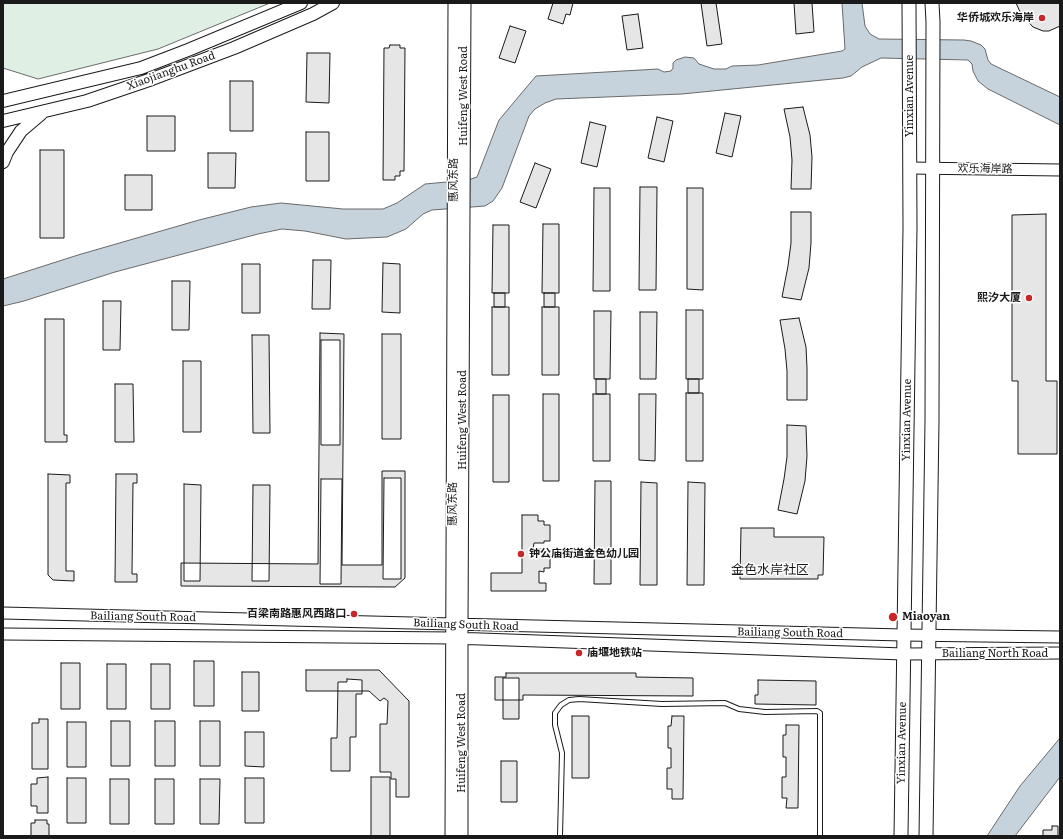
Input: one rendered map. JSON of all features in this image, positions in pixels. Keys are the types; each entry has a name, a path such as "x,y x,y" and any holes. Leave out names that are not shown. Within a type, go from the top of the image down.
{"main road":[{"name":"Xiaojianghu Road","path":"3,101 141,68 301,3"},
{"name":"Xiaojianghu Road","path":"3,121 87,101 174,70 248,42 313,14 333,3"},
{"name":"Yinxian Avenue","path":"901,836 910,168 909,3"},
{"name":"Yinxian Avenue","path":"930,654 932,421 932,3"},
{"path":"3,162 7,152 21,131 44,112"},
{"path":"926,836 930,654"}],"street":[{"name":"惠风东路","path":"451,836 458,638 454,3"},
{"name":"Huifeng West Road","path":"457,624 465,3"},
{"name":"欢乐海岸路","path":"910,168 1060,170"},
{"name":"Bailiang South Road","path":"3,613 930,636"},
{"name":"Bailiang South Road","path":"3,634 458,638 930,654"},
{"name":"Bailiang North Road","path":"930,636 1060,637"},
{"name":"Huifeng West Road","path":"458,638 462,836"},
{"name":"Bailiang North Road","path":"930,654 1060,653"}],"lane":[{"path":"560,836 562,753 555,725 555,713 561,705 569,700 579,699 662,704 725,704 739,709 765,712 817,711 820,713 820,836"}],"green space":[{"path":"3,3 270,3 158,49 38,79 3,68"}],"shaded area":[{"path":"842,3 862,3 865,26 870,34 879,39 964,40 981,45 985,49 988,60 991,64 1060,97 1060,125 988,89 978,81 973,71 972,64 968,60 881,58 862,67 851,76 843,78 682,94 556,99 535,109 529,116 502,188 493,201 485,206 432,210 423,214 406,229 387,237 346,239 305,231 282,229 115,272 24,301 3,306 3,279 78,255 199,220 251,207 281,203 343,209 383,209 397,203 425,184 468,180 477,177 499,120 536,76 658,69 664,72 671,71 673,68 673,63 676,60 685,57 694,58 699,64 714,69 726,69 732,66 758,65 842,51 845,49"},
{"path":"1060,738 1060,777 1015,836 987,836 1020,786"}],"building":[{"path":"553,3 573,3 570,15 566,14 563,24 548,19"},
{"path":"701,3 716,3 722,44 707,46"},
{"path":"794,3 812,3 814,32 796,34"},
{"name":"华侨城欢乐海岸","path":"1016,3 1060,3 1060,26 1049,31 1043,31 1033,27 1021,14"},
{"path":"638,14 643,48 627,50 622,16"},
{"path":"510,26 526,31 515,63 499,58"},
{"path":"390,45 400,45 400,48 405,48 404,171 400,171 400,176 395,176 395,180 383,180 384,48 389,48"},
{"path":"307,53 330,53 329,103 306,102"},
{"path":"230,81 253,81 253,131 230,131"},
{"path":"803,107 810,135 812,157 811,189 791,189 792,160 790,137 784,109"},
{"path":"725,113 741,116 732,157 716,153"},
{"path":"147,116 175,116 175,151 147,151"},
{"path":"657,117 673,121 664,162 648,158"},
{"path":"590,122 606,126 597,167 581,163"},
{"path":"306,132 329,132 329,181 306,181"},
{"path":"40,150 64,150 64,238 40,238"},
{"path":"208,153 236,153 235,188 208,188"},
{"path":"535,163 551,169 536,208 520,202"},
{"path":"125,175 152,175 152,210 125,210"},
{"path":"640,187 657,187 656,290 639,290"},
{"path":"594,188 610,188 610,291 593,291"},
{"path":"687,188 703,188 703,290 687,289"},
{"path":"791,212 811,212 809,268 801,300 782,297 791,243"},
{"name":"熙汐大厦","path":"1046,214 1046,381 1057,381 1057,454 1018,454 1018,381 1012,381 1012,215"},
{"path":"543,224 559,224 559,293 542,293"},
{"path":"493,225 509,225 509,293 492,293"},
{"path":"313,260 331,260 330,309 312,309"},
{"path":"383,263 400,264 400,313 382,312"},
{"path":"242,264 260,264 260,313 242,313"},
{"path":"172,281 190,281 189,330 172,330"},
{"path":"494,293 505,293 505,307 494,307"},
{"path":"544,293 555,293 555,307 544,307"},
{"path":"103,301 121,301 120,350 103,350"},
{"path":"492,307 509,307 509,375 492,375"},
{"path":"542,307 559,307 559,375 542,375"},
{"path":"686,310 703,310 703,379 686,379"},
{"path":"594,311 611,311 610,379 594,379"},
{"path":"640,312 657,312 656,379 640,379"},
{"path":"799,318 806,347 807,400 787,400 787,371 780,320"},
{"path":"45,319 64,319 64,435 67,435 67,442 45,442"},
{"path":"320,333 344,334 342,565 382,565 382,471 405,471 405,578 395,587 181,586 181,563 318,564"},
{"path":"382,334 401,334 401,439 382,439"},
{"path":"252,335 269,335 270,433 253,433"},
{"path":"321,340 340,340 340,445 321,445"},
{"path":"183,361 201,361 201,432 183,432"},
{"path":"596,379 606,379 606,394 596,394"},
{"path":"688,379 699,379 699,393 688,393"},
{"path":"115,384 133,384 134,442 115,442"},
{"path":"686,393 703,393 703,461 686,461"},
{"path":"543,394 559,394 559,481 543,481"},
{"path":"593,394 610,394 610,461 593,461"},
{"path":"639,394 656,394 655,461 639,460"},
{"path":"493,395 509,395 509,482 493,482"},
{"path":"787,425 806,426 807,456 805,481 797,514 778,510 787,457"},
{"path":"48,474 70,475 70,483 66,483 66,571 74,571 74,581 53,580 48,575"},
{"path":"116,474 137,474 137,483 133,483 132,574 137,574 137,582 115,582"},
{"path":"384,478 401,478 401,579 383,579"},
{"path":"321,479 342,479 341,584 320,584"},
{"path":"595,481 611,481 611,584 594,584"},
{"path":"641,482 657,483 657,585 640,585"},
{"path":"688,482 705,483 704,585 687,585"},
{"path":"184,484 201,485 200,581 184,581"},
{"path":"253,485 270,485 269,581 252,581"},
{"path":"522,515 538,515 538,521 544,521 544,525 550,525 550,541 544,541 544,543 534,543 533,549 544,549 544,552 550,552 550,568 544,568 544,572 539,571 539,583 546,583 546,591 491,591 491,573 522,573"},
{"path":"741,528 774,528 774,537 824,537 823,575 818,575 818,579 740,579"},
{"path":"194,661 214,661 214,706 194,706"},
{"path":"61,663 80,663 80,709 61,709"},
{"path":"107,664 126,664 126,709 107,709"},
{"path":"151,664 170,664 170,709 151,709"},
{"path":"306,670 379,670 409,701 409,797 396,797 396,779 391,779 391,772 380,772 380,724 387,724 388,701 384,698 380,701 369,691 306,691"},
{"path":"242,672 259,672 259,711 242,711"},
{"path":"506,673 636,673 636,677 693,678 693,696 523,695 523,700 495,700 495,677 506,677"},
{"path":"503,678 519,678 519,719 503,719"},
{"path":"347,679 362,680 362,694 356,694 356,737 350,737 350,771 331,771 331,738 337,738 338,682 347,682"},
{"path":"758,680 816,681 816,705 755,704 755,695 758,695"},
{"path":"572,716 589,716 589,778 572,778"},
{"path":"672,716 684,716 683,799 672,799 672,789 667,789 667,768 671,768 671,748 668,748 668,726 671,726"},
{"path":"39,719 48,719 48,769 32,769 32,723 39,723"},
{"path":"111,721 130,721 130,766 111,766"},
{"path":"155,721 175,721 175,766 155,766"},
{"path":"200,721 220,721 220,766 200,766"},
{"path":"67,722 86,722 86,767 67,767"},
{"path":"786,725 799,725 798,808 786,808 787,798 782,798 782,777 786,777 786,757 783,757 783,735 786,735"},
{"path":"245,732 264,732 264,767 245,766"},
{"path":"501,761 517,761 517,802 501,802"},
{"path":"48,777 48,813 37,813 37,806 31,806 31,784 37,784 37,778"},
{"path":"371,777 390,777 390,836 371,836"},
{"path":"67,778 86,778 86,823 67,823"},
{"path":"245,778 264,778 264,823 245,823"},
{"path":"110,779 129,779 129,824 110,824"},
{"path":"155,779 174,779 174,824 155,824"},
{"path":"200,779 220,779 219,824 200,824"},
{"path":"35,820 47,820 47,824 49,824 49,836 31,836 31,823 35,823"},
{"path":"1052,826 1058,826 1058,836 1043,836 1043,830 1052,830"}],"place":[{"name":"华侨城欢乐海岸","path":"1042,18"},
{"name":"熙汐大厦","path":"1029,298"},
{"name":"钟公庙街道金色幼儿园","path":"521,554"},
{"name":"百梁南路惠风西路口","path":"354,614"},
{"name":"Miaoyan","path":"893,617"},
{"name":"庙堰地铁站","path":"579,653"}],"district":[{"name":"金色水岸社区","path":"770,570"}]}
